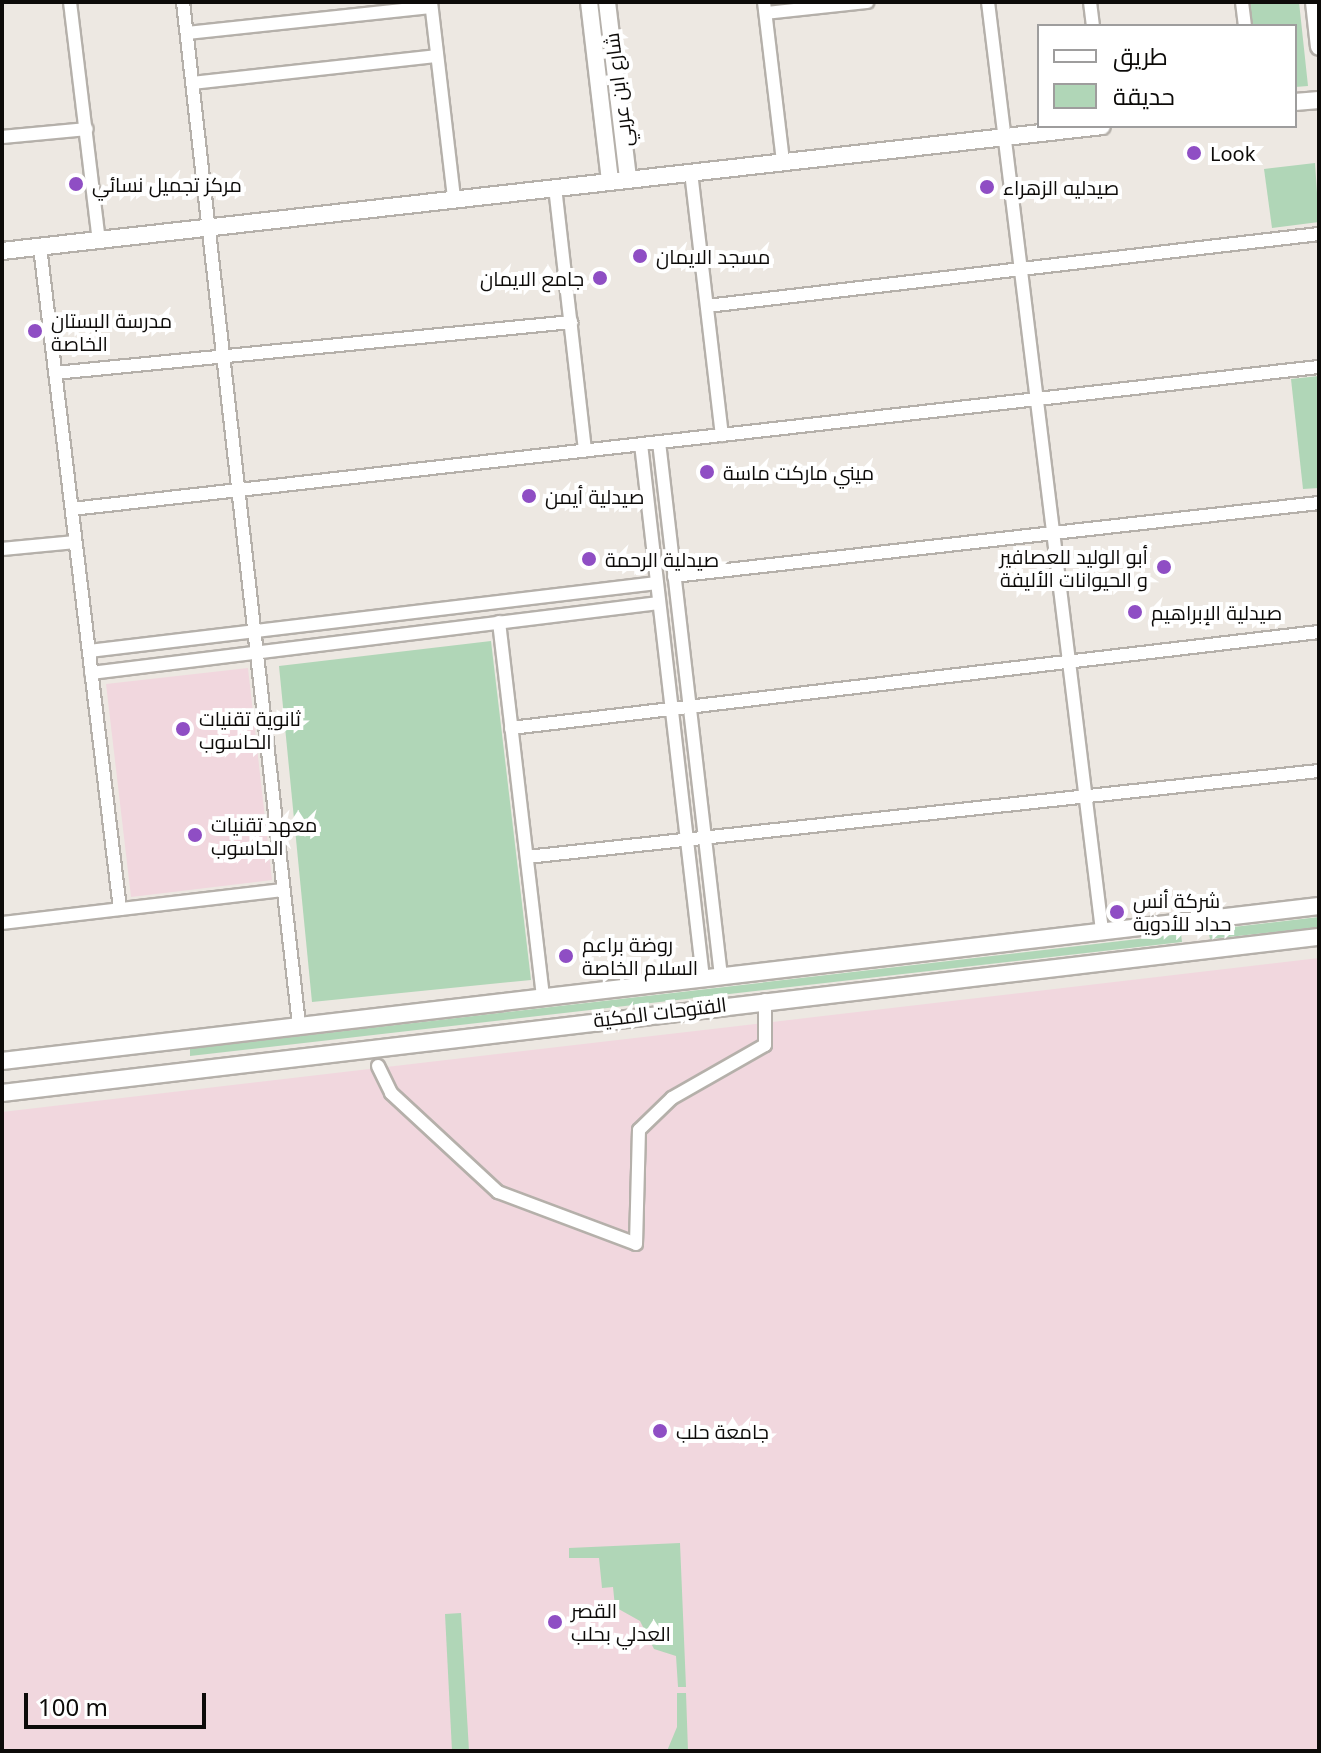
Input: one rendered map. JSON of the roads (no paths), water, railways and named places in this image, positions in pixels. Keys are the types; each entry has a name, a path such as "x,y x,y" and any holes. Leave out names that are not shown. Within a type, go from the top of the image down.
{"street":[{"path":"70,2 99,241"},
{"path":"183,2 299,1025"},
{"path":"589,2 610,181"},
{"name":"شارع ابن عربي","path":"607,2 628,179"},
{"path":"783,161 765,7 867,2"},
{"path":"988,2 1021,269 1041,398 1102,931"},
{"path":"1090,2 1093,24"},
{"path":"1242,2 1245,24"},
{"path":"1314,2 1319,47"},
{"path":"187,33 431,4 454,199"},
{"path":"192,83 436,56"},
{"path":"1297,102 1319,100"},
{"path":"2,251 1086,128"},
{"path":"2,137 87,129"},
{"path":"691,172 722,435"},
{"path":"555,187 585,450"},
{"path":"707,306 1319,234"},
{"path":"40,247 120,909"},
{"path":"55,373 571,322"},
{"path":"72,509 1319,367"},
{"path":"659,442 721,976"},
{"path":"641,444 703,978"},
{"path":"674,576 1319,503"},
{"path":"2,549 75,542"},
{"path":"89,651 657,583"},
{"path":"91,673 659,603"},
{"path":"499,622 543,997"},
{"path":"511,728 1319,632"},
{"path":"527,857 1319,771"},
{"path":"2,923 283,890"},
{"path":"2,1061 1319,906"},
{"path":"1192,921 1195,951"},
{"name":"الفتوحات المكية","path":"2,1093 176,1068 1319,937"},
{"path":"378,1066 391,1093 498,1192 636,1244 639,1130 672,1098 765,1045 765,1000"},
{"path":"172,1040 176,1068"}],"place":[{"name":"Look","path":"1194,153"},
{"name":"مركز تجميل نسائي","path":"76,184"},
{"name":"صيدليه الزهراء","path":"987,187"},
{"name":"مسجد الايمان","path":"640,256"},
{"name":"جامع الايمان","path":"600,278"},
{"name":"مدرسة البستان الخاصة","path":"35,331"},
{"name":"ميني ماركت ماسة","path":"707,472"},
{"name":"صيدلية أيمن","path":"529,496"},
{"name":"صيدلية الرحمة","path":"589,559"},
{"name":"أبو الوليد للعصافير و الحيوانات الأليفة","path":"1164,567"},
{"name":"صيدلية الإبراهيم","path":"1135,612"},
{"name":"ثانوية تقنيات الحاسوب","path":"183,729"},
{"name":"معهد تقنيات الحاسوب","path":"195,835"},
{"name":"شركة أنس حداد للأدوية","path":"1117,912"},
{"name":"روضة براعم السلام الخاصة","path":"566,956"},
{"name":"جامعة حلب","path":"660,1431"},
{"name":"القصر العدلي بحلب","path":"555,1622"}]}
